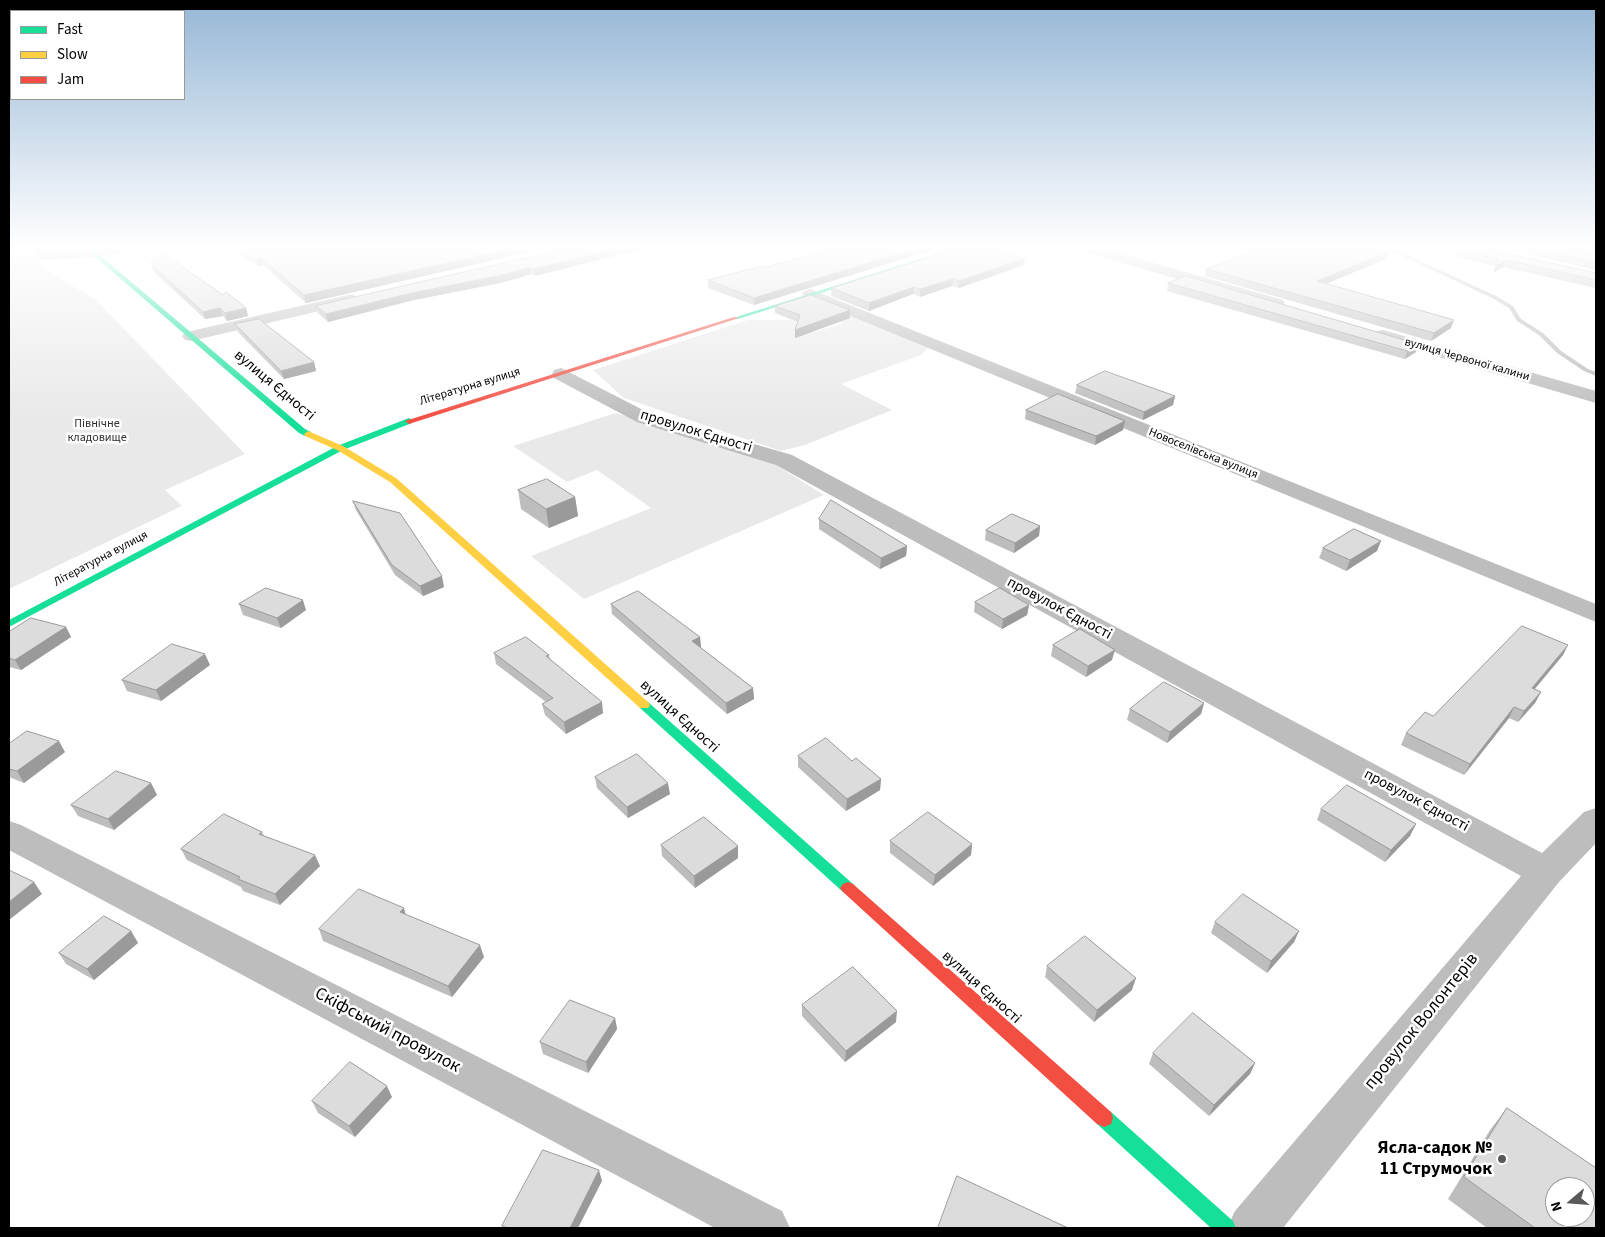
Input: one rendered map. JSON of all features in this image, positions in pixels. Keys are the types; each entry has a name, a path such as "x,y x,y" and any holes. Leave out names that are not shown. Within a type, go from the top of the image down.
{"street":[{"name":"вулиця Єдності","path":"153,304 302,431 340,448 393,480 1226,1228"},
{"path":"191,336 333,304"},
{"name":"Літературна вулиця","path":"9,624 340,448 385,428 446,407 560,374 780,304"},
{"name":"Новоселівська вулиця","path":"834,304 1596,614"},
{"path":"1279,304 1297,309"},
{"name":"вулиця Червоної калини","path":"1364,330 1596,397"},
{"name":"провулок Єдності","path":"560,374 644,418 784,460 1546,872"},
{"name":"провулок Волонтерів","path":"1252,1228 1546,872 1596,821"},
{"name":"Скіфський провулок","path":"9,834 765,1228"}],"green space":[{"name":"Північне кладовище","path":"9,304 100,304 245,454 165,490 182,506 9,589"},
{"path":"824,305 928,348 921,355 841,384 892,410 805,445 781,451 624,398 593,370 748,320 792,320 800,323 799,326 815,332 843,323 818,312"},
{"path":"616,413 771,462 824,495 584,599 531,556 651,508 597,470 567,482 513,446"}],"building":[{"path":"194,304 241,304 246,308 225,313 220,308 203,312"},
{"path":"326,304 368,304 326,314 316,306"},
{"path":"782,304 834,304 850,310 795,330 800,315 775,306"},
{"path":"1241,304 1281,304 1418,344 1407,351"},
{"path":"1330,304 1397,304 1454,320 1434,333"},
{"path":"259,319 314,362 281,371 235,324"},
{"path":"1105,371 1175,396 1144,412 1077,385"},
{"path":"1058,394 1125,421 1096,436 1026,410"},
{"path":"547,479 575,497 546,509 518,490"},
{"path":"831,500 907,546 881,558 819,519"},
{"path":"353,501 400,513 442,576 420,586 392,565"},
{"path":"1012,514 1040,526 1015,543 986,530"},
{"path":"1354,529 1381,541 1350,560 1323,548"},
{"path":"266,588 303,600 277,618 239,604"},
{"path":"1000,588 1029,605 1003,619 975,602"},
{"path":"638,591 700,637 692,641 753,688 726,703 611,604"},
{"path":"31,618 66,627 15,660 9,658 9,632"},
{"path":"1522,626 1568,645 1532,688 1541,692 1524,711 1514,707 1470,764 1406,733 1425,712 1433,716"},
{"path":"1080,629 1115,650 1088,666 1053,645"},
{"path":"526,637 602,702 564,722 542,704 553,698 494,653"},
{"path":"172,644 205,654 156,690 122,680"},
{"path":"1164,682 1204,703 1170,732 1130,709"},
{"path":"27,731 59,741 17,771 9,769 9,744"},
{"path":"826,738 852,761 856,758 881,779 847,799 798,756"},
{"path":"637,754 668,783 627,807 595,777"},
{"path":"116,771 151,783 108,819 71,805"},
{"path":"1347,785 1416,824 1391,850 1321,809"},
{"path":"928,812 972,844 935,875 890,841"},
{"path":"224,814 262,832 259,834 315,855 275,894 238,879 240,877 181,849"},
{"path":"704,817 738,846 694,876 661,845"},
{"path":"9,870 34,882 9,902"},
{"path":"359,889 404,908 400,912 480,945 448,986 319,929"},
{"path":"1243,894 1299,931 1271,961 1215,922"},
{"path":"104,916 131,931 87,969 59,953"},
{"path":"1085,936 1136,978 1097,1010 1047,966"},
{"path":"853,967 897,1011 846,1051 802,1005"},
{"path":"570,1000 615,1018 586,1062 540,1042"},
{"path":"1193,1013 1255,1063 1214,1105 1153,1053"},
{"path":"350,1062 387,1086 349,1126 312,1101"},
{"path":"1507,1108 1596,1168 1596,1228 1535,1228 1464,1177"},
{"path":"543,1150 599,1170 570,1228 508,1228 502,1226"},
{"path":"957,1176 1068,1228 938,1228"}],"waterway":[{"path":"1505,304 1511,307 1519,320 1541,334 1559,352 1586,370 1596,374"}],"traffic: fast":[{"path":"153,304 302,431 308,434"},
{"path":"736,318 782,304"},
{"path":"9,624 340,448 409,421"},
{"path":"644,705 848,888"},
{"path":"1104,1118 1226,1228"}],"traffic: slow":[{"path":"308,434 340,448 393,480 644,705"}],"traffic: jam":[{"path":"409,421 736,318"},
{"path":"848,888 1104,1118"}],"place":[{"name":"Ясла-садок № 11 Струмочок","path":"1502,1159"}]}
